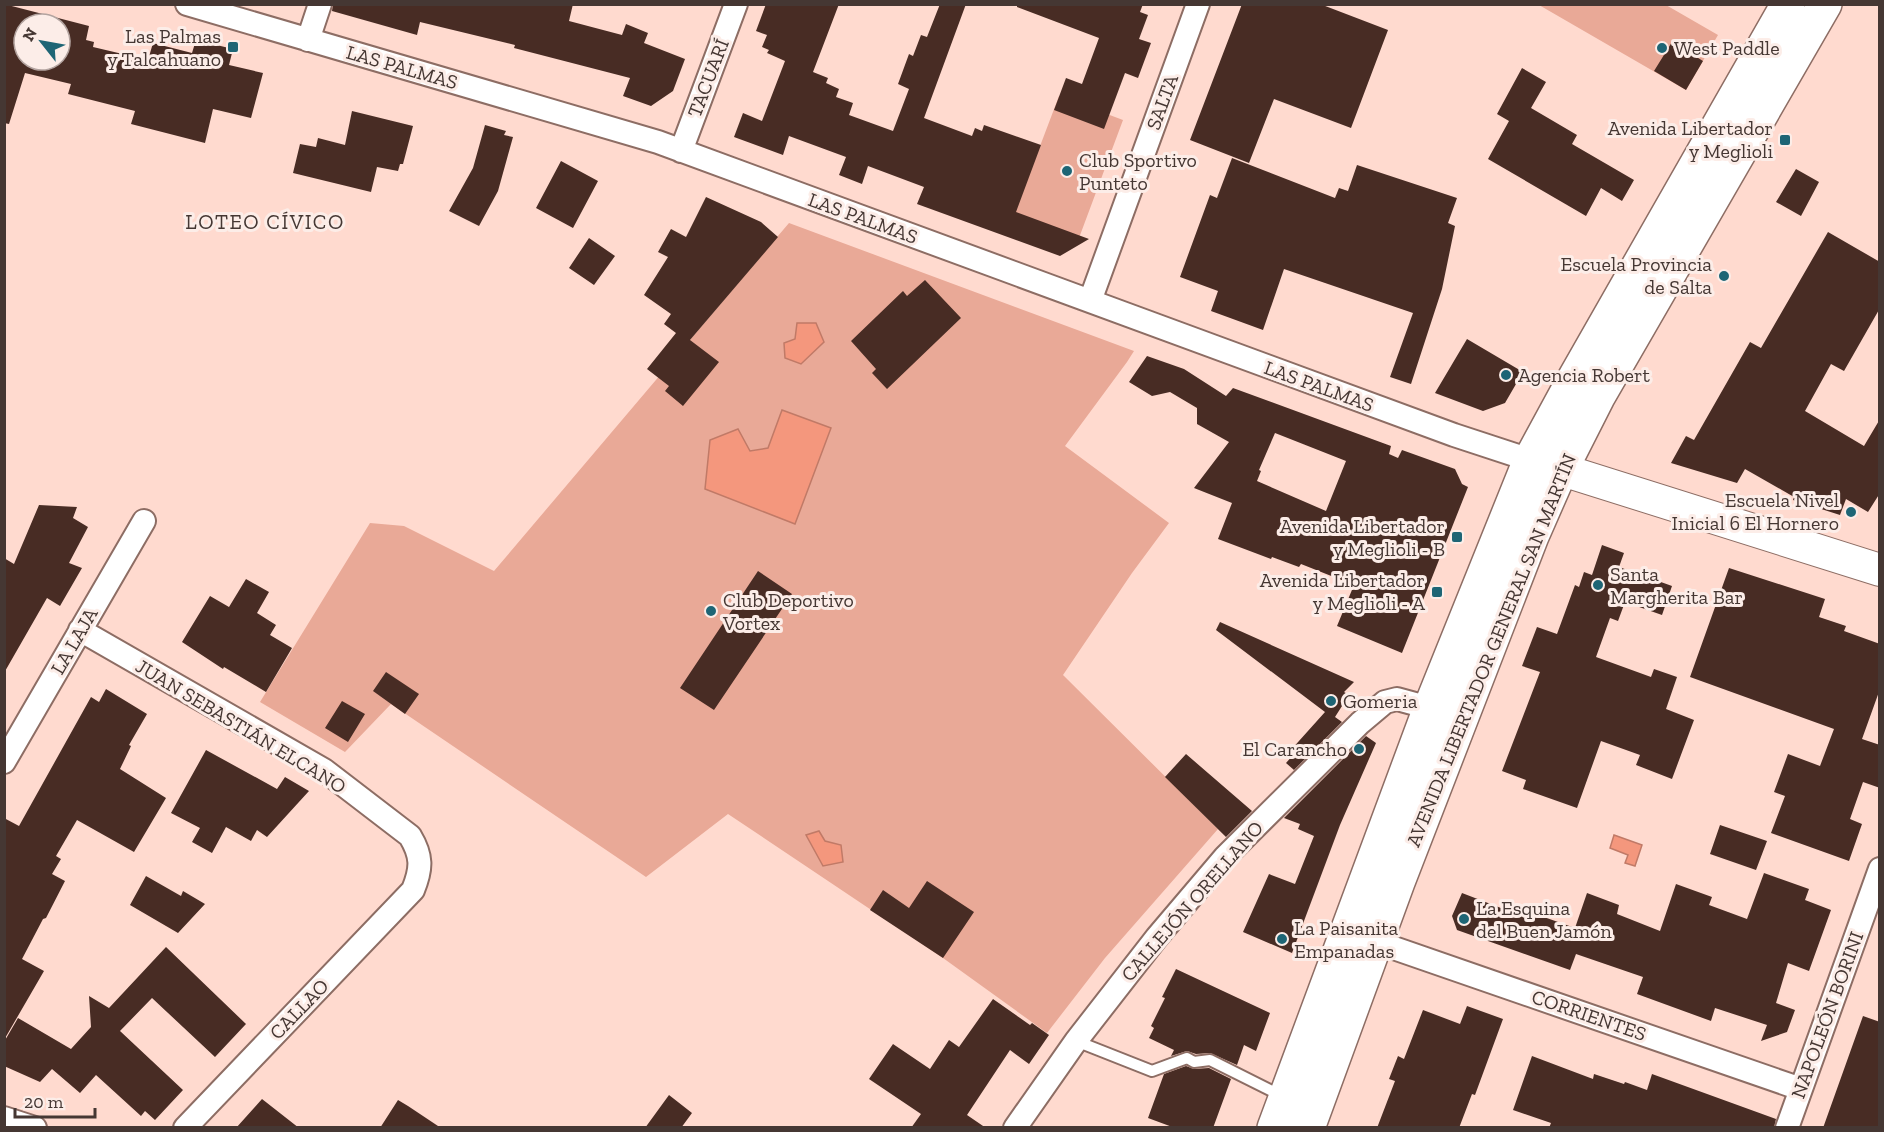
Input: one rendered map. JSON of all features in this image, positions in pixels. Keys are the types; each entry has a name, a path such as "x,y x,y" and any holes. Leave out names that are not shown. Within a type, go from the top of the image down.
{"main road":[{"name":"AVENIDA LIBERTADOR GENERAL SAN MARTÍN","path":"1308,1128 1361,937 1430,708 1530,460 1581,366 1788,4"},
{"name":"AVENIDA LIBERTADOR GENERAL SAN MARTÍN","path":"1274,1128 1285,1097 1361,937 1561,470 1598,397 1825,4"},
{"path":"1530,460 1880,570"}],"street":[{"name":"LAS PALMAS","path":"187,4 658,142 1454,435 1530,460"},
{"path":"308,40 320,4"},
{"name":"TACUARÍ","path":"681,151 736,4"},
{"name":"SALTA","path":"1090,301 1198,4"},
{"name":"LA LAJA","path":"4,762 144,521"},
{"name":"JUAN SEBASTIÁN ELCANO","path":"80,630 324,770 410,836 418,849 420,861 419,875 413,890"},
{"name":"CALLEJÓN ORELLANO","path":"1015,1128 1076,1041 1157,937 1225,857 1360,723 1385,702 1397,699 1430,708"},
{"name":"NAPOLEÓN BORINI","path":"1787,1128 1880,869"},
{"name":"CALLAO","path":"185,1128 413,890"},
{"name":"CORRIENTES","path":"1361,937 1801,1089"},
{"path":"4,1118 35,1128"}],"lane":[{"path":"1076,1041 1152,1071 1187,1058 1194,1062 1210,1060 1285,1097"}],"shaded area":[{"name":"West Paddle","path":"1539,5 1666,5 1718,35 1686,90"},
{"name":"Club Sportivo Punteto","path":"1059,96 1123,120 1076,246 1006,236"},
{"name":"Club Deportivo Vortex","path":"789,223 1134,351 1065,446 1169,523 1063,675 1218,829 1105,958 1047,1033 943,958 728,814 646,877 391,704 345,752 260,702 370,523 404,526 494,571"},
{"path":"797,323 816,323 824,342 801,364 785,358 784,343 795,339"},
{"path":"782,410 831,428 795,524 705,489 710,440 738,429 750,451 768,448"},
{"path":"819,831 825,841 841,845 843,862 823,866 806,835"},
{"path":"1614,835 1642,845 1635,866 1625,863 1628,855 1610,848"}],"building":[{"path":"4,4 35,12 12,12 12,72 72,72 72,22 89,26 86,40 94,42 93,47 148,60 153,43 192,53 196,40 233,49 229,65 263,73 251,118 213,109 205,143 131,124 135,111 68,94 71,84 25,73 9,124 4,123"},
{"path":"333,4 573,4 569,21 622,35 626,24 648,33 644,43 685,59 673,91 651,106 623,96 630,78 514,48 515,45 420,22 417,35 332,11"},
{"path":"766,4 839,4 813,72 828,78 826,83 839,89 836,97 853,103 849,115 893,131 909,89 898,84 909,54 913,56 921,35 927,37 940,4 966,4 924,118 972,136 975,128 982,131 984,125 1041,145 1016,212 1089,239 1060,256 917,204 924,187 868,166 862,184 839,175 846,157 789,136 783,155 734,137 743,113 762,121 785,61 767,53 769,50 762,47 767,35 756,31"},
{"path":"1017,4 1143,4 1140,12 1148,15 1139,39 1151,43 1138,78 1125,73 1104,129 1054,110 1066,78 1082,84 1099,38 1017,7"},
{"path":"1242,4 1320,4 1388,30 1351,128 1274,99 1249,163 1190,140"},
{"path":"1672,42 1703,61 1686,90 1654,71"},
{"path":"1522,68 1546,82 1531,108 1577,135 1572,144 1634,180 1622,201 1601,188 1586,216 1488,159 1509,121 1497,114"},
{"path":"352,111 413,126 403,164 400,164 398,171 377,167 371,192 293,173 300,144 316,147 318,138 345,145"},
{"path":"485,125 506,131 504,135 513,137 498,191 479,226 449,211 473,168"},
{"path":"1232,158 1335,198 1339,188 1348,191 1357,165 1457,198 1448,223 1455,226 1442,289 1411,384 1390,377 1413,313 1284,269 1263,330 1211,311 1218,291 1180,277 1210,195 1217,198"},
{"path":"561,161 598,181 573,228 536,208"},
{"path":"1796,169 1819,182 1801,216 1776,202"},
{"path":"706,197 761,222 778,237 690,340 719,362 683,406 665,391 669,386 647,369 676,333 664,324 671,314 644,295 668,257 658,252 671,229 686,237"},
{"path":"1828,232 1880,262 1880,308 1844,371 1831,364 1805,411 1864,446 1880,419 1880,493 1868,512 1846,499 1840,515 1793,500 1794,497 1745,469 1737,483 1671,463 1686,436 1694,440 1750,342 1761,348"},
{"path":"589,238 615,256 594,285 569,268"},
{"path":"925,280 961,318 887,389 872,373 876,369 851,341 903,291 907,296"},
{"path":"1467,339 1523,372 1505,403 1483,411 1435,393"},
{"path":"1147,356 1184,369 1226,396 1233,388 1391,446 1389,454 1398,458 1402,450 1455,469 1462,484 1468,487 1402,653 1337,626 1354,585 1301,564 1299,567 1272,557 1271,559 1218,539 1232,503 1194,488 1229,442 1197,424 1197,408 1170,392 1152,396 1129,382","holes":["1275,433 1346,461 1326,511 1257,481 1261,471 1259,470"]},
{"path":"39,505 77,507 73,518 88,527 69,563 82,568 60,606 47,598 4,673 4,558 14,564"},
{"path":"1602,545 1624,553 1619,567 1672,586 1662,615 1625,602 1618,621 1610,618 1596,657 1651,677 1654,669 1677,677 1666,709 1694,720 1672,779 1636,765 1640,755 1601,741 1577,808 1523,789 1526,780 1502,771 1540,672 1522,666 1537,627 1557,634 1575,585 1579,587 1584,572 1592,575"},
{"path":"1729,568 1825,599 1819,617 1846,626 1844,631 1880,644 1880,689 1862,739 1880,745 1880,788 1863,782 1850,819 1862,824 1849,861 1771,833 1785,796 1774,792 1788,754 1820,766 1834,729 1690,677"},
{"path":"758,571 792,594 714,710 680,688"},
{"path":"246,579 269,592 257,613 276,625 270,635 292,648 266,692 224,667 223,669 182,642 210,596 229,607"},
{"path":"1220,622 1354,682 1344,692 1349,695 1335,717 1342,722 1294,770 1286,763 1294,754 1290,751 1325,712 1216,630"},
{"path":"386,672 419,694 405,714 373,691"},
{"path":"106,689 147,714 129,745 131,746 120,769 166,798 134,852 77,820 56,856 61,859 52,874 65,881 22,959 44,971 4,1040 4,818 19,826 91,697 99,702"},
{"path":"342,701 365,714 348,742 325,728"},
{"path":"1366,736 1376,743 1340,825 1292,953 1243,932 1269,874 1295,884 1314,836 1298,829 1300,824 1284,818"},
{"path":"206,750 277,789 285,777 309,791 267,837 257,830 251,841 226,827 212,853 192,842 200,828 171,813"},
{"path":"1186,754 1252,811 1226,837 1165,777"},
{"path":"1720,825 1767,841 1756,870 1710,854"},
{"path":"1764,873 1809,889 1805,900 1831,910 1809,971 1788,963 1776,1003 1795,1010 1787,1032 1761,1041 1767,1025 1715,1008 1711,1021 1637,994 1643,977 1576,954 1570,970 1457,930 1452,916 1462,893 1501,908 1504,903 1575,928 1587,893 1619,905 1617,914 1660,931 1676,884 1712,897 1709,905 1747,919"},
{"path":"146,876 181,896 183,891 205,904 178,933 130,905"},
{"path":"927,881 974,912 943,958 870,910 883,890 909,908"},
{"path":"166,947 246,1024 215,1057 152,998 120,1031 183,1090 155,1120 145,1111 141,1116 96,1075 80,1093 52,1069 40,1082 4,1066 4,1042 18,1018 71,1049 91,1027 89,996 109,1008"},
{"path":"1176,969 1270,1013 1256,1051 1244,1045 1237,1065 1210,1053 1196,1054 1187,1051 1171,1056 1174,1050 1149,1038 1154,1028 1151,1026 1165,998 1162,997"},
{"path":"993,999 1030,1025 1032,1023 1049,1035 1029,1064 1010,1050 967,1115 986,1128 911,1128 921,1114 869,1079 893,1044 930,1069 949,1040 959,1047"},
{"path":"1467,1006 1503,1019 1475,1095 1472,1094 1459,1128 1377,1128 1395,1081 1389,1079 1398,1056 1404,1059 1423,1010 1460,1024"},
{"path":"1863,1016 1880,1022 1880,1128 1823,1128"},
{"path":"1532,1056 1593,1079 1594,1074 1647,1090 1652,1074 1776,1119 1774,1128 1549,1128 1551,1123 1513,1110"},
{"path":"1186,1066 1194,1069 1209,1068 1231,1079 1213,1128 1175,1128 1148,1118 1164,1074"},
{"path":"669,1095 692,1113 681,1128 645,1128"},
{"path":"262,1099 299,1128 236,1128"},
{"path":"398,1100 408,1106 441,1128 380,1128"}],"place":[{"name":"Las Palmas y Talcahuano","path":"233,47"},
{"name":"West Paddle","path":"1662,48"},
{"name":"Avenida Libertador y Meglioli","path":"1785,140"},
{"name":"Club Sportivo Punteto","path":"1067,171"},
{"name":"Escuela Provincia de Salta","path":"1724,276"},
{"name":"Agencia Robert","path":"1506,375"},
{"name":"Escuela Nivel Inicial 6 El Hornero","path":"1851,512"},
{"name":"Avenida Libertador y Meglioli - B","path":"1457,537"},
{"name":"Santa Margherita Bar","path":"1598,585"},
{"name":"Avenida Libertador y Meglioli - A","path":"1437,592"},
{"name":"Club Deportivo Vortex","path":"711,611"},
{"name":"Gomeria","path":"1331,701"},
{"name":"El Carancho","path":"1359,749"},
{"name":"La Esquina del Buen Jamón","path":"1464,919"},
{"name":"La Paisanita Empanadas","path":"1282,939"}],"district":[{"name":"LOTEO CÍVICO","path":"265,222"}]}
